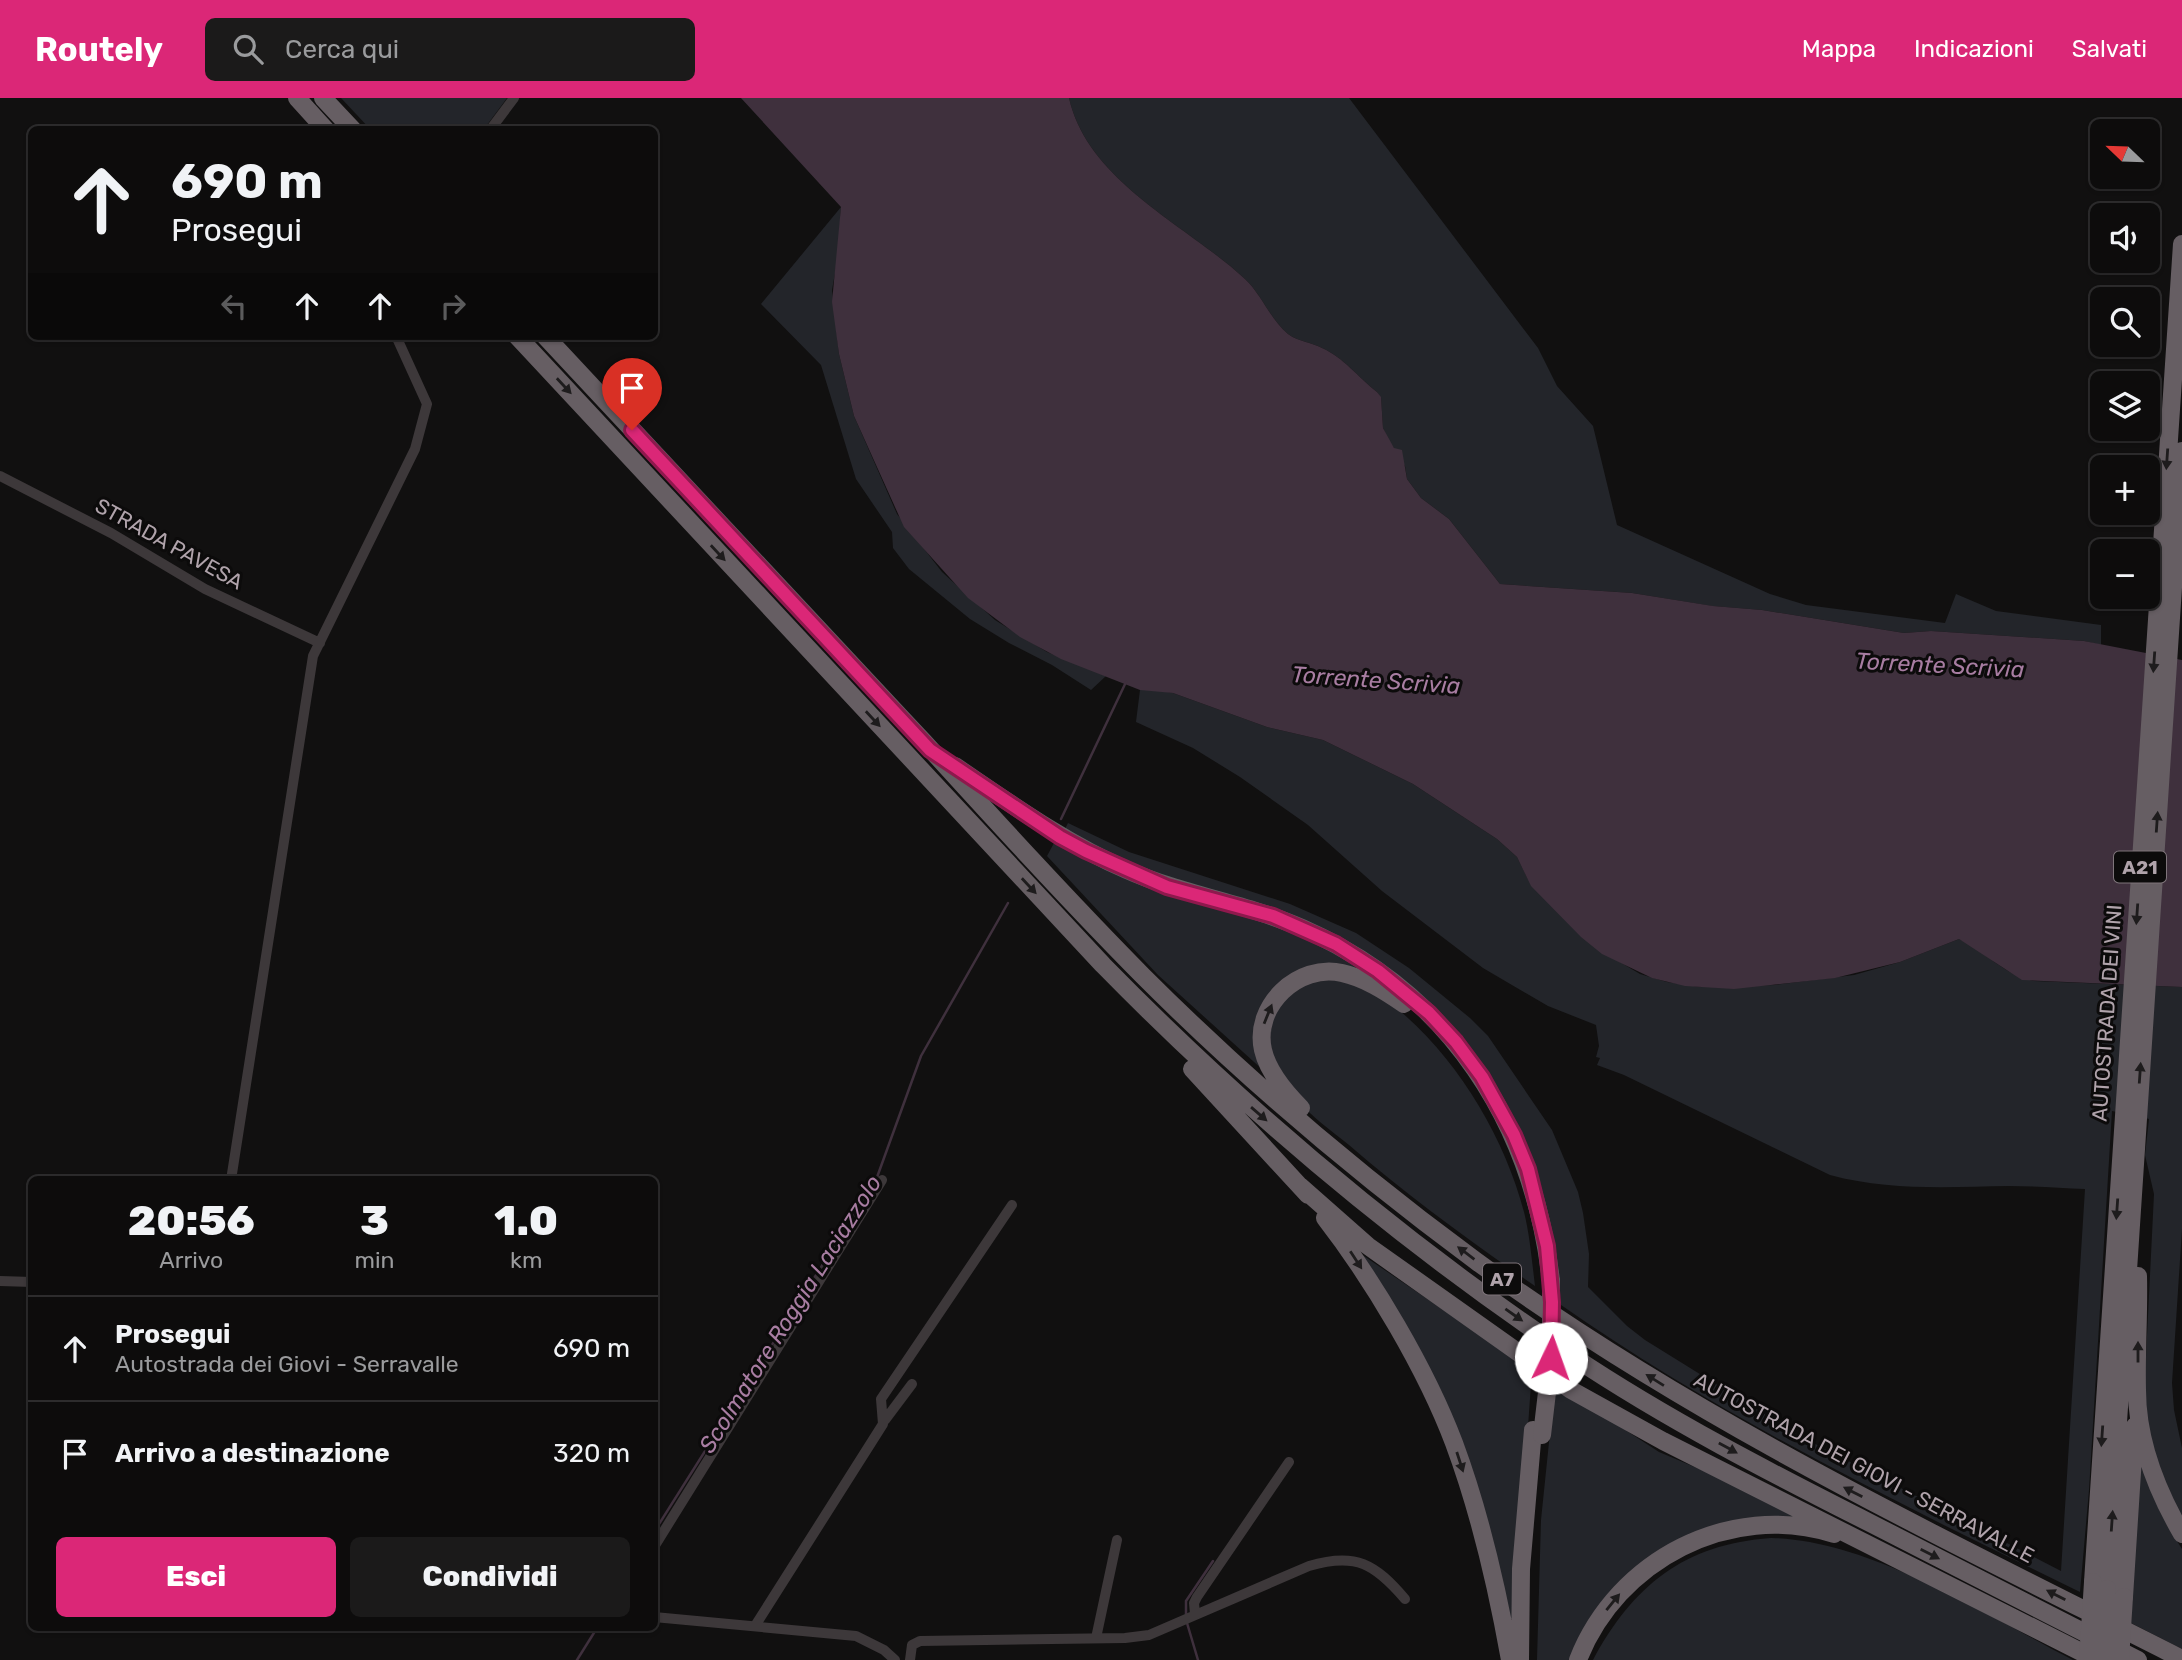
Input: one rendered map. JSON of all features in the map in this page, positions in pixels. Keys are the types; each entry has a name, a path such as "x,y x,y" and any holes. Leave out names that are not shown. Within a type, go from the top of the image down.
{"highway":[{"path":"297,98 322,126"},
{"path":"323,98 349,126"},
{"name":"AUTOSTRADA DEI VINI","path":"2100,1660 2100,1585 2165,595 2182,244"},
{"name":"AUTOSTRADA DEI GIOVI - SERRAVALLE","path":"521,340 1103,965 1169,1032 1238,1096 1352,1194 1463,1279 1573,1356 1664,1412 1792,1483 2138,1660"},
{"name":"AUTOSTRADA DEI GIOVI - SERRAVALLE","path":"549,340 1077,909 1160,993 1260,1086 1377,1185 1488,1269 1586,1337 1676,1394 1799,1464 2182,1659"},
{"name":"AUTOSTRADA DEI VINI","path":"2165,595 2182,451"},
{"path":"930,750 1077,846 1167,887 1262,913 1302,928 1364,961 1420,1005 1456,1042 1482,1077 1514,1135 1539,1208 1545,1281 1540,1343 1530,1660"},
{"path":"1103,965 1151,1027 1300,1186 1368,1246 1571,1390 1663,1441 2100,1660"},
{"path":"1377,1185 1290,1097 1268,1063 1263,1048 1264,1018 1271,1004 1289,985 1312,974 1340,972 1360,979 1406,1005 1430,1028 1472,1080 1490,1110 1520,1178 1545,1281"},
{"name":"AUTOSTRADA DEI VINI","path":"2088,1660 2100,1585 2134,1173 2129,1141"},
{"path":"2120,1660 2137,1392 2138,1292 2134,1173"},
{"path":"1300,1186 1354,1256 1413,1356 1454,1442 1490,1559 1510,1660"},
{"path":"2137,1392 2150,1464 2158,1489 2182,1534"},
{"path":"1520,1660 1521,1569 1538,1432"},
{"path":"1578,1660 1586,1639 1614,1598 1651,1564 1695,1539 1736,1527 1795,1526 1820,1530 1885,1554"}],"street":[{"path":"493,126 514,98"},
{"path":"233,1176 313,656 415,449 427,404 398,340"},
{"name":"STRADA PAVESA","path":"0,476 111,533 205,589 320,643"},
{"path":"658,1541 882,1180"},
{"path":"885,1420 881,1399 1012,1205"},
{"path":"0,1281 28,1282"},
{"path":"755,1626 885,1420 912,1384"},
{"path":"1195,1614 1194,1604 1198,1597 1289,1462"},
{"path":"1096,1638 1117,1540"},
{"path":"910,1660 912,1645 920,1642 1096,1638 1149,1634 1308,1566 1334,1561 1356,1562 1375,1568 1385,1575 1405,1599"},
{"path":"658,1617 856,1636 884,1650 895,1660"}],"shaded area":[{"path":"341,98 507,98 486,126 367,126"},
{"path":"1069,98 1349,98 1538,348 1557,386 1593,426 1617,525 1770,594 1806,605 1945,623 1956,594 1996,611 2101,625 2101,645 2084,641 1931,631 1904,633 1632,593 1500,584 1449,519 1421,498 1407,479 1405,466 1383,428 1381,398 1377,392 1330,352 1288,334 1245,279 1142,200 1118,178 1096,154 1080,128"},
{"path":"841,207 838,256 832,290 839,354 854,416 897,514 942,572 995,620 1047,652 1106,676 1091,690 970,619 909,569 893,548 892,532 856,479 821,365 761,304"},
{"path":"1140,690 1173,693 1267,727 1323,740 1413,784 1497,839 1517,857 1528,879 1593,946 1640,974 1667,982 1700,987 1775,985 1854,975 1900,962 1959,939 2004,969 2034,981 2182,987 2182,1229 2172,1383 2174,1410 2182,1448 2182,1523 2153,1457 2144,1397 2154,1194 2145,1155 2149,1119 2112,1111 2089,1490 2080,1592 1815,1459 1686,1386 1561,1305 1557,1266 1541,1191 1515,1123 1379,967 1138,869 1064,831 1068,823 1129,852 1290,904 1356,933 1409,968 1488,1036 1552,1130 1578,1192 1583,1213 1589,1254 1588,1287 1627,1326 1645,1340 1798,1435 2061,1571 2085,1189 1896,1186 1830,1175 1624,1075 1597,1065 1600,1058 1596,1057 1599,1046 1596,1025 1548,1006 1483,968 1382,891 1308,825 1193,748 1136,722"},
{"path":"1054,843 1124,878 1279,926 1343,958 1379,982 1354,971 1276,988 1264,1071 1158,975 1047,856"},
{"path":"1341,979 1380,996 1409,1019 1453,1067 1472,1094 1503,1152 1515,1182 1526,1221 1535,1286 1394,1182 1315,1118 1291,1090 1270,1045 1270,1022 1274,1011 1287,994 1302,985"},
{"path":"1361,1254 1532,1370 1513,1639 1493,1545"},
{"path":"1555,1384 1659,1452 1709,1473 1802,1520 1675,1544 1572,1660 1537,1660 1541,1520"},
{"path":"2140,1460 2167,1525 2182,1549 2182,1649 2131,1623"},
{"path":"1771,1538 1809,1542 1848,1551 1887,1565 1926,1582 2073,1660 1593,1660 1625,1611 1644,1590 1664,1574 1712,1549"}],"water":[{"name":"Torrente Scrivia","path":"741,98 1069,98 1080,128 1096,154 1118,178 1142,200 1245,279 1288,334 1330,352 1377,392 1381,397 1383,428 1394,448 1402,450 1407,479 1421,498 1449,519 1500,584 1632,593 1904,633 1931,631 2084,641 2182,660 2182,987 2022,980 1959,939 1900,962 1835,978 1734,989 1685,986 1652,978 1602,954 1581,937 1531,886 1517,857 1497,839 1413,784 1323,740 1267,727 1173,693 1140,690 1061,659 1020,637 968,598 904,527 854,416 839,354 832,302 841,207"}],"waterway":[{"name":"Scolmatore Roggia Laciazzolo","path":"1061,819 1126,682"},
{"name":"Scolmatore Roggia Laciazzolo","path":"658,1526 876,1180 921,1056 1008,903"},
{"path":"1186,1616 1186,1601 1213,1561"},
{"path":"1187,1623 1198,1660"},
{"name":"Scolmatore Roggia Laciazzolo","path":"577,1660 595,1631"}],"route":[{"path":"632,430 930,750 1060,837 1086,851 1167,887 1273,916 1336,944 1378,971 1429,1013 1456,1042 1482,1077 1514,1135 1528,1169 1547,1246 1552,1302 1551,1358"}]}
